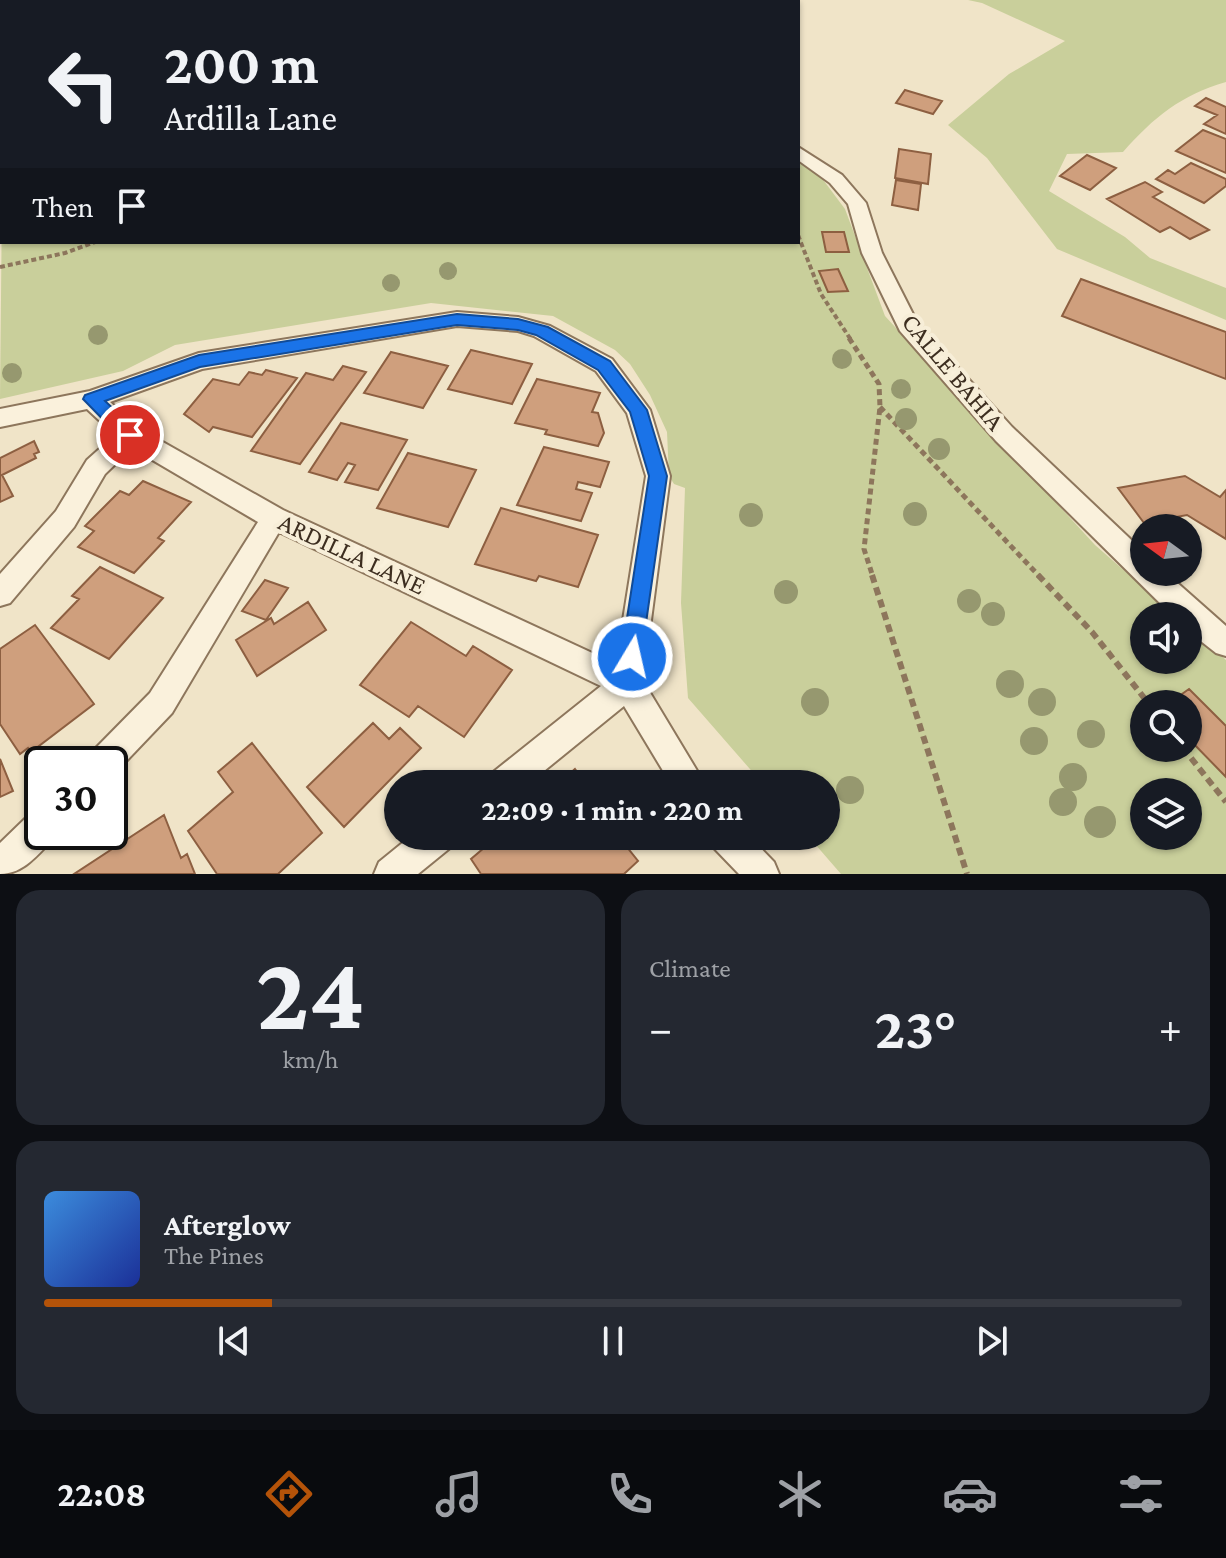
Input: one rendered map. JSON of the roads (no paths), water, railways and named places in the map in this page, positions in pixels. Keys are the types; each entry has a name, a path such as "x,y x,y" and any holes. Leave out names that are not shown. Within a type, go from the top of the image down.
{"street":[{"name":"CALLE BAHIA","path":"800,153 836,179 857,203 872,253 908,326 1004,434 1130,556"},
{"path":"0,418 92,399 199,361 457,319 518,324 542,331 604,365 638,410 658,476 628,684 680,770"},
{"name":"ARDILLA LANE","path":"92,399 130,435 274,518 628,684"},
{"path":"0,594 65,519 96,467 130,435"},
{"path":"119,746 161,703 274,518"},
{"name":"CALLE BAHIA","path":"1161,586 1226,643"},
{"path":"520,770 628,684"},
{"path":"0,862 24,845"},
{"path":"391,874 421,850"},
{"path":"739,850 762,874"}]}
